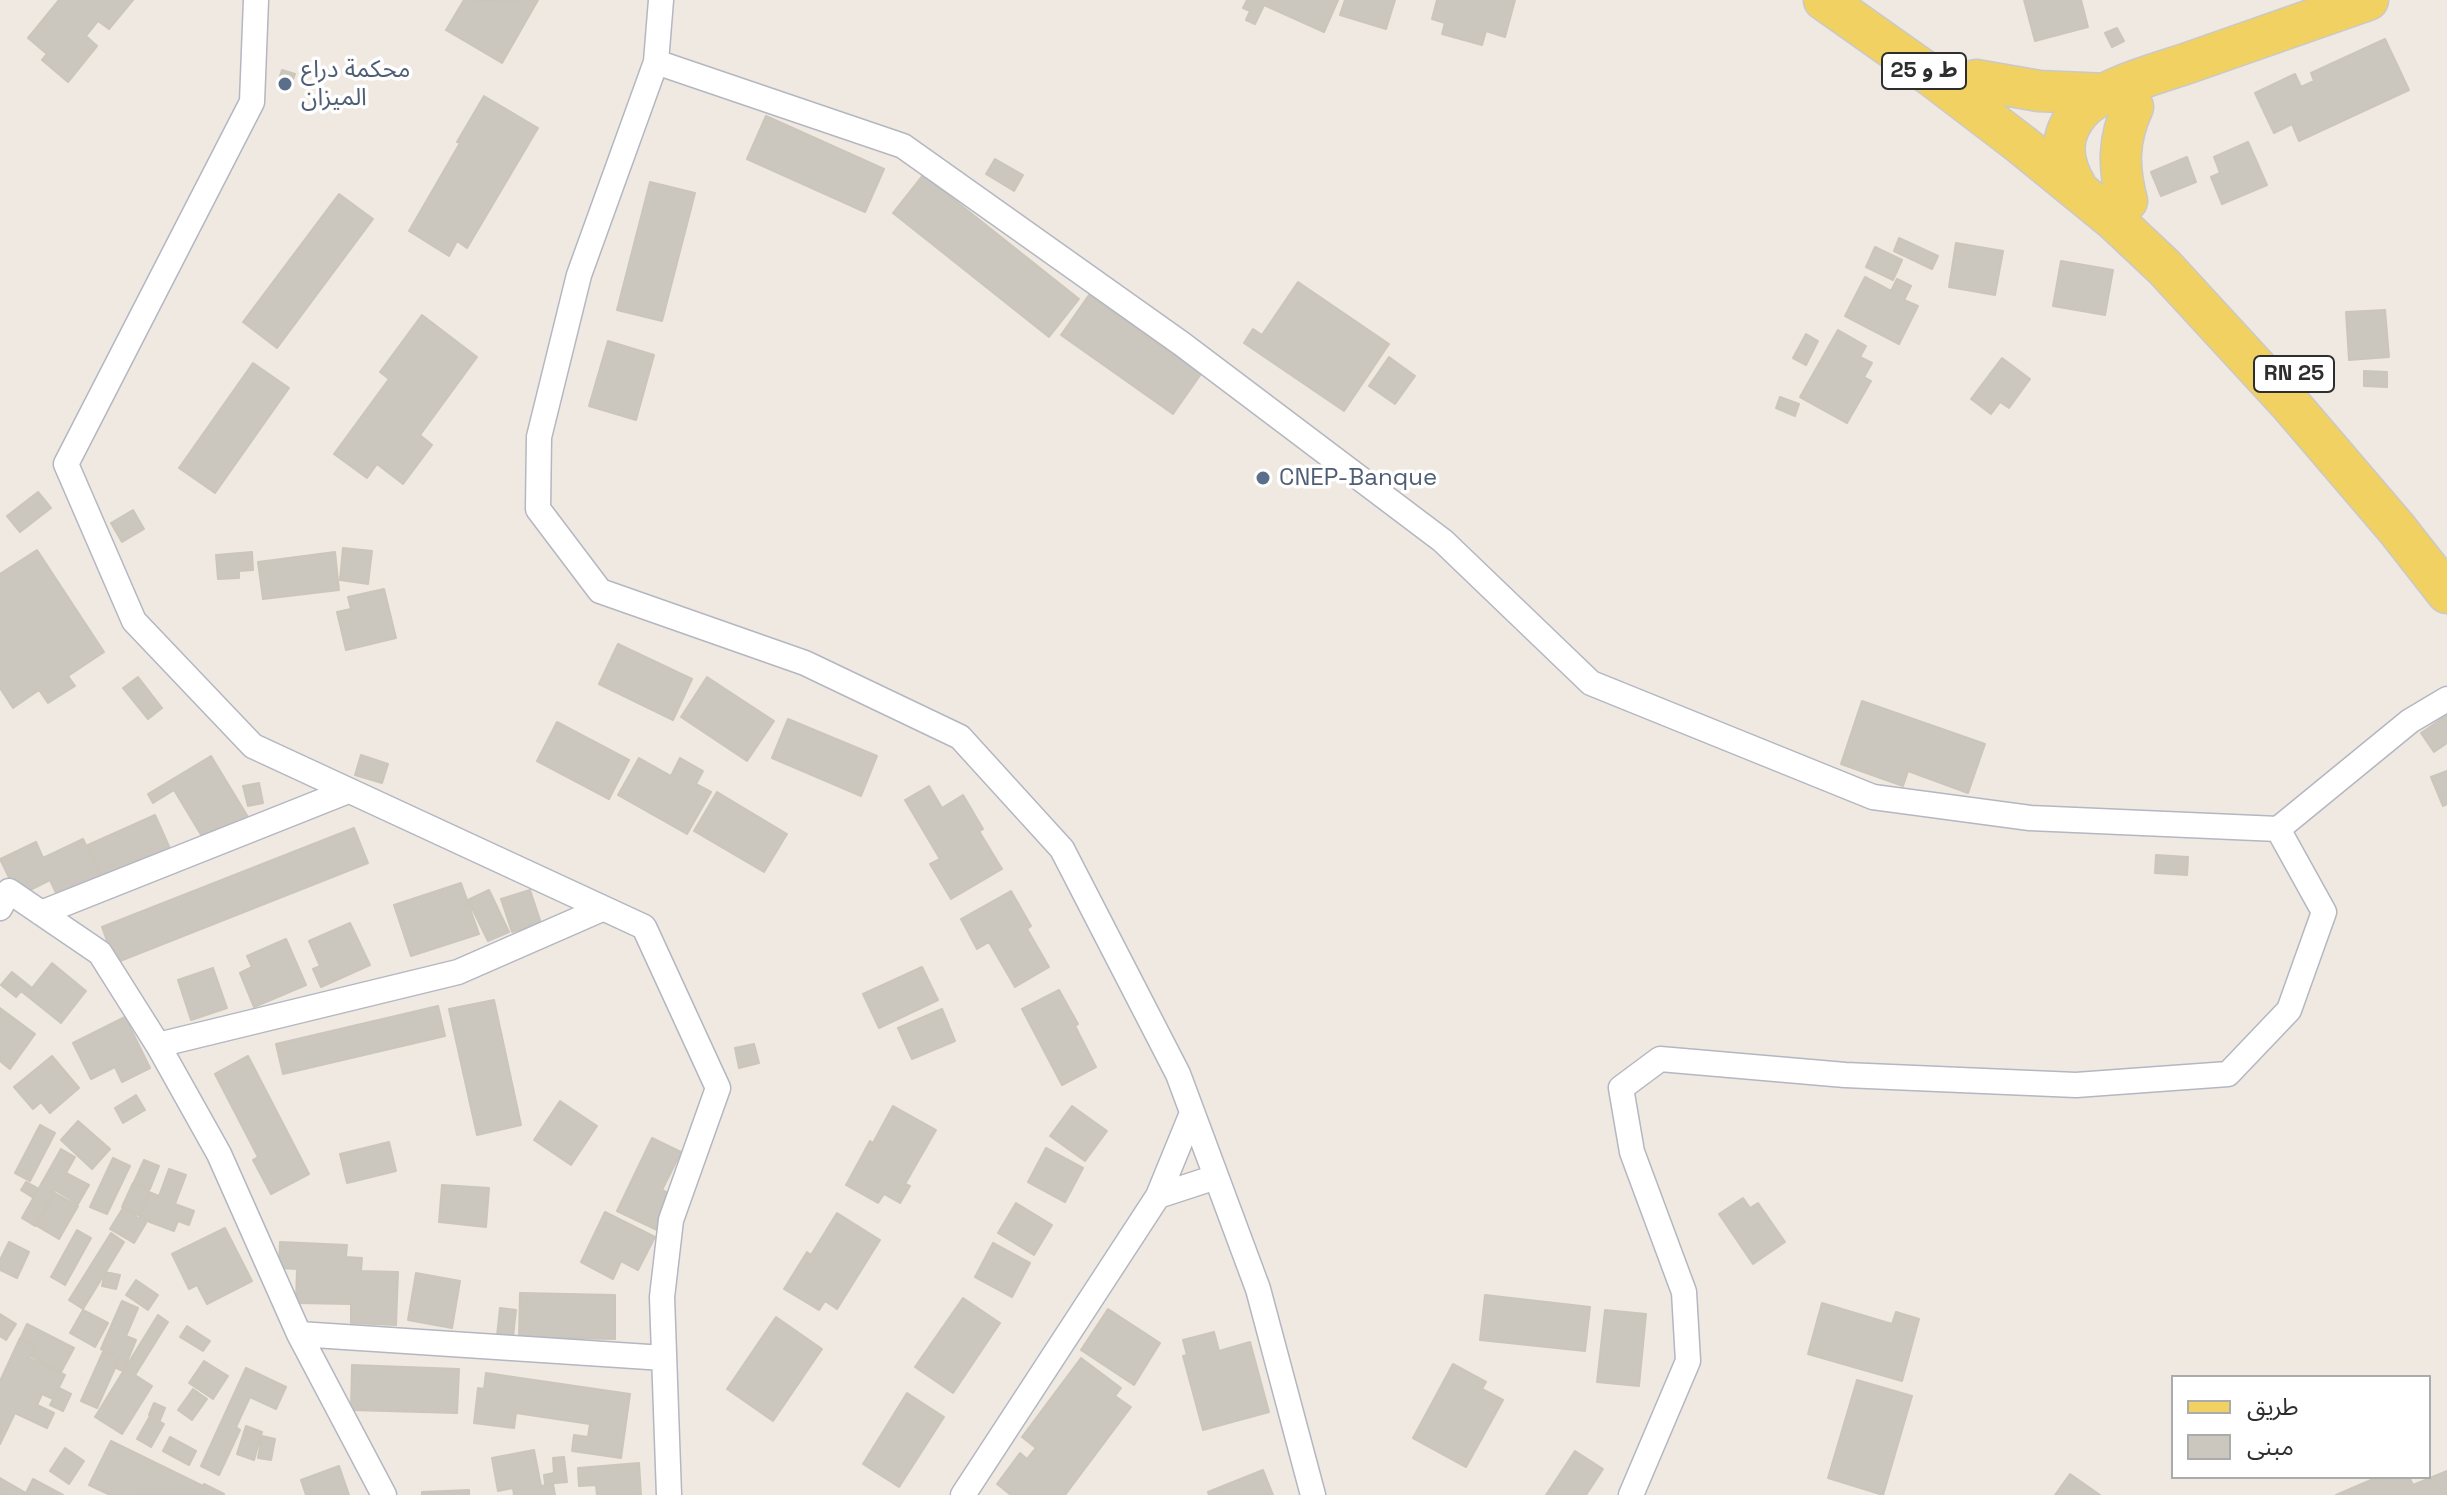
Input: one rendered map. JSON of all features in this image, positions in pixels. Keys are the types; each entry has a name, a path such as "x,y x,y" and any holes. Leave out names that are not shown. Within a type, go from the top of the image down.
{"main road":[{"name":"ط و 25","path":"1824,0 1921,68 2022,145"},
{"name":"RN 25","path":"1869,0 2063,147 2127,201 2227,301 2306,387 2447,559"},
{"name":"RN 25","path":"1976,80 2120,100 2182,65 2368,0"},
{"path":"2077,188 2069,175 2063,147 2074,119 2083,108 2120,100 2121,176 2127,201"},
{"path":"2022,145 2063,147"},
{"path":"2022,145 2077,188 2164,267 2214,319 2397,529 2447,593"}],"street":[{"path":"256,0 252,102 66,464 134,621 253,746 644,927 718,1088 671,1220 662,1297 669,1495"},
{"path":"661,0 656,62 579,275 539,437 538,509 600,591 805,663 960,737 1062,849 1178,1074 1258,1289 1313,1495"},
{"path":"656,62 903,146 1182,344 1443,541 1591,683 1873,797 2030,818 2278,829 2410,721 2447,699"},
{"path":"41,913 348,791"},
{"path":"1631,1495 1688,1361 1684,1292 1632,1152 1621,1088 1660,1059 1845,1075 2076,1085 2228,1074 2289,1010 2324,912 2278,829"},
{"path":"3,895 41,913 100,953 158,1045 219,1154 299,1334 384,1495"},
{"path":"158,1045 458,972 602,909"},
{"path":"963,1495 1158,1196 1192,1113"},
{"path":"1158,1196 1216,1177"},
{"path":"299,1334 664,1358"}],"building":[{"path":"59,0 133,0 109,29 98,21 86,36 97,46 68,82 42,60 47,54 28,38"},
{"path":"464,0 538,0 502,63 446,30"},
{"path":"1247,0 1338,0 1324,32 1264,5 1255,24 1246,20 1250,11 1243,8"},
{"path":"1345,0 1395,0 1386,29 1340,15"},
{"path":"1437,0 1515,0 1505,37 1486,31 1482,45 1442,34 1445,23 1432,19"},
{"path":"2024,0 2081,0 2088,27 2035,41"},
{"path":"2117,28 2124,41 2112,47 2105,33"},
{"path":"2385,39 2409,90 2299,141 2292,124 2274,133 2255,93 2295,74 2301,87 2314,81 2311,73"},
{"path":"282,70 295,74 289,90 277,85"},
{"path":"484,96 538,128 467,248 457,241 449,256 409,231"},
{"path":"766,116 884,169 865,212 747,159"},
{"path":"2248,142 2267,185 2222,204 2211,177 2220,173 2214,157"},
{"path":"2187,157 2196,182 2161,196 2151,172"},
{"path":"995,159 1023,175 1014,191 986,174"},
{"path":"923,175 1079,299 1049,337 893,213"},
{"path":"650,182 695,193 662,321 617,310"},
{"path":"339,194 373,219 277,348 243,322"},
{"path":"1899,238 1938,256 1932,269 1894,251"},
{"path":"1956,243 2003,251 1995,295 1949,287"},
{"path":"1875,247 1902,260 1893,280 1866,267"},
{"path":"2061,261 2113,270 2105,315 2053,306"},
{"path":"1865,277 1891,291 1897,279 1911,286 1904,300 1918,306 1899,344 1845,316"},
{"path":"1298,282 1389,344 1344,411 1244,343 1253,329 1262,335"},
{"path":"1089,295 1201,374 1173,414 1061,335"},
{"path":"2385,310 2389,357 2349,360 2346,312"},
{"path":"422,315 477,357 420,435 432,445 403,484 377,464 367,478 334,454 389,379 380,372"},
{"path":"1838,330 1866,346 1860,357 1872,363 1864,377 1871,381 1847,423 1800,397"},
{"path":"1806,334 1818,341 1806,365 1793,358"},
{"path":"608,341 654,355 636,420 589,406"},
{"path":"1389,357 1415,376 1395,404 1369,386"},
{"path":"2002,358 2030,379 2009,408 2000,402 1991,414 1971,399"},
{"path":"253,363 289,388 215,493 179,468"},
{"path":"2364,371 2387,372 2387,387 2364,386"},
{"path":"1780,397 1799,404 1795,416 1776,408"},
{"path":"38,492 51,508 20,532 7,516"},
{"path":"133,510 144,529 122,542 111,523"},
{"path":"343,548 372,551 368,584 340,580"},
{"path":"37,550 104,652 68,676 75,686 48,703 39,690 13,708 0,688 0,574"},
{"path":"252,552 253,570 239,571 239,578 218,579 216,555"},
{"path":"335,552 339,590 263,599 258,562"},
{"path":"384,589 396,638 346,650 337,612 351,609 348,597"},
{"path":"618,644 692,679 673,720 599,684"},
{"path":"138,677 162,708 148,719 123,688"},
{"path":"707,677 774,721 747,761 681,717"},
{"path":"1862,701 1985,744 1968,793 1908,771 1903,786 1841,764"},
{"path":"2447,715 2447,743 2434,752 2421,733"},
{"path":"788,719 877,756 861,796 772,758"},
{"path":"557,722 629,760 609,799 537,761"},
{"path":"361,755 388,764 382,783 355,775"},
{"path":"211,756 248,817 206,843 174,790 153,803 148,794"},
{"path":"639,758 671,776 680,758 703,771 696,784 711,792 687,834 618,795"},
{"path":"2447,771 2447,804 2443,806 2431,777"},
{"path":"259,783 263,803 248,806 243,786"},
{"path":"929,786 942,808 963,795 983,829 979,831 1002,869 951,899 930,864 940,859 905,800"},
{"path":"717,792 787,834 764,872 694,831"},
{"path":"155,815 172,853 105,882 88,845"},
{"path":"354,828 368,863 115,963 102,927"},
{"path":"83,839 101,877 58,897 50,880 18,896 0,859 36,842 43,858"},
{"path":"2156,855 2188,857 2187,875 2155,873"},
{"path":"461,883 479,934 411,956 394,905"},
{"path":"489,890 509,932 488,941 468,900"},
{"path":"530,890 541,923 512,932 501,899"},
{"path":"1011,891 1031,926 1027,929 1049,967 1015,987 989,942 977,949 961,919"},
{"path":"350,923 370,965 321,987 313,969 320,966 309,941"},
{"path":"286,939 306,985 254,1007 240,973 252,967 247,956"},
{"path":"52,963 86,991 61,1023 21,991 16,997 1,985 12,972 32,988"},
{"path":"922,967 938,1000 879,1028 863,994"},
{"path":"213,968 227,1008 191,1020 178,980"},
{"path":"1059,990 1096,1067 1062,1085 1022,1009"},
{"path":"494,1000 521,1125 477,1135 449,1009"},
{"path":"438,1006 445,1036 283,1074 276,1044"},
{"path":"0,1008 35,1034 10,1069 0,1061"},
{"path":"942,1009 955,1041 912,1059 898,1028"},
{"path":"125,1017 150,1068 122,1082 115,1067 91,1079 73,1043"},
{"path":"754,1044 759,1063 739,1068 735,1048"},
{"path":"52,1056 79,1088 50,1113 41,1102 33,1109 14,1087"},
{"path":"248,1056 309,1174 271,1194 253,1160 258,1157 215,1074"},
{"path":"136,1095 145,1110 123,1123 115,1108"},
{"path":"560,1101 597,1126 571,1165 534,1140"},
{"path":"893,1106 936,1130 905,1184 910,1186 900,1203 884,1194 878,1203 846,1185"},
{"path":"1072,1106 1107,1131 1085,1161 1050,1136"},
{"path":"78,1121 110,1149 92,1169 61,1140"},
{"path":"40,1125 55,1133 30,1181 15,1173"},
{"path":"652,1138 681,1152 662,1190 674,1196 657,1230 617,1211"},
{"path":"389,1142 396,1171 347,1183 340,1154"},
{"path":"1046,1148 1083,1168 1065,1202 1028,1182"},
{"path":"61,1149 75,1157 66,1173 89,1185 78,1204 55,1190 35,1226 22,1218"},
{"path":"113,1158 130,1166 107,1214 90,1207"},
{"path":"144,1160 159,1166 150,1189 134,1182"},
{"path":"169,1169 186,1175 175,1204 194,1211 189,1225 178,1221 174,1231 139,1218 149,1192 159,1196"},
{"path":"26,1182 37,1188 32,1197 21,1190"},
{"path":"133,1183 149,1191 138,1215 122,1207"},
{"path":"442,1185 489,1188 486,1227 439,1222"},
{"path":"55,1193 78,1206 59,1239 37,1226"},
{"path":"1743,1198 1750,1208 1758,1203 1785,1242 1753,1264 1719,1214"},
{"path":"1016,1203 1052,1225 1034,1255 998,1233"},
{"path":"123,1208 146,1223 134,1243 110,1229"},
{"path":"605,1212 655,1237 638,1270 621,1261 613,1279 581,1262"},
{"path":"837,1213 880,1240 837,1309 825,1301 819,1310 784,1289 807,1252 811,1255"},
{"path":"225,1228 252,1281 207,1304 197,1285 189,1289 172,1254"},
{"path":"77,1230 91,1238 65,1285 51,1277"},
{"path":"111,1233 124,1242 83,1309 69,1300"},
{"path":"9,1242 29,1252 17,1278 0,1270 0,1260"},
{"path":"280,1242 347,1245 346,1257 362,1258 361,1271 398,1272 396,1325 351,1323 351,1304 296,1303 297,1269 279,1268"},
{"path":"993,1243 1030,1263 1012,1297 975,1277"},
{"path":"105,1272 120,1275 116,1289 102,1286"},
{"path":"416,1273 460,1281 452,1328 408,1320"},
{"path":"136,1280 158,1295 148,1310 126,1295"},
{"path":"520,1293 615,1295 615,1339 519,1337"},
{"path":"1485,1295 1590,1307 1585,1351 1480,1340"},
{"path":"963,1298 1000,1323 953,1393 915,1367"},
{"path":"122,1301 138,1308 126,1336 136,1340 123,1371 114,1367 118,1357 101,1349"},
{"path":"1822,1303 1892,1324 1896,1312 1919,1319 1902,1381 1808,1354"},
{"path":"500,1308 516,1310 513,1337 497,1336"},
{"path":"1108,1309 1160,1343 1134,1385 1081,1350"},
{"path":"83,1310 108,1323 95,1347 70,1333"},
{"path":"1605,1310 1646,1314 1639,1386 1597,1382"},
{"path":"0,1314 16,1324 6,1340 0,1336"},
{"path":"158,1315 168,1322 135,1375 152,1386 122,1434 95,1417"},
{"path":"776,1317 822,1349 773,1421 727,1389"},
{"path":"27,1324 74,1348 61,1372 31,1356 37,1345 21,1337"},
{"path":"187,1326 210,1341 203,1351 180,1337"},
{"path":"1214,1332 1219,1351 1250,1342 1269,1412 1203,1430 1183,1356 1187,1355 1183,1340"},
{"path":"20,1338 35,1346 29,1358 65,1375 53,1399 42,1394 37,1405 54,1413 47,1428 15,1413 0,1444 0,1381"},
{"path":"103,1352 119,1359 97,1408 81,1401"},
{"path":"1081,1358 1121,1388 1115,1396 1131,1407 1065,1495 1011,1495 997,1484 1020,1453 1027,1459 1036,1448 1022,1437"},
{"path":"204,1361 228,1376 213,1399 189,1383"},
{"path":"1453,1364 1486,1382 1482,1389 1503,1400 1466,1467 1413,1438"},
{"path":"352,1365 459,1369 457,1413 351,1410"},
{"path":"246,1368 286,1387 276,1409 250,1397 236,1427 240,1430 219,1475 201,1466"},
{"path":"486,1373 630,1394 621,1458 572,1451 574,1435 588,1437 590,1424 516,1413 514,1428 474,1423 478,1388 484,1389"},
{"path":"1857,1380 1912,1396 1883,1495 1828,1478"},
{"path":"59,1388 71,1394 63,1411 50,1405"},
{"path":"193,1389 207,1399 192,1420 178,1410"},
{"path":"907,1393 944,1417 899,1487 863,1464"},
{"path":"154,1403 165,1408 160,1420 149,1415"},
{"path":"150,1416 164,1424 151,1447 137,1439"},
{"path":"246,1426 262,1432 254,1460 237,1454"},
{"path":"262,1436 275,1439 271,1460 258,1458"},
{"path":"170,1437 196,1451 189,1465 163,1451"},
{"path":"111,1441 224,1494 110,1495 89,1485"},
{"path":"65,1448 84,1461 69,1484 50,1471"},
{"path":"534,1450 541,1486 553,1484 555,1495 514,1495 513,1488 498,1491 492,1458"},
{"path":"1575,1451 1603,1469 1586,1495 1546,1495"},
{"path":"564,1457 567,1482 545,1484 544,1475 554,1473 553,1458"},
{"path":"639,1463 641,1495 597,1495 596,1485 579,1486 578,1468"},
{"path":"339,1466 349,1495 306,1495 301,1480"},
{"path":"1263,1470 1273,1495 1209,1495 1208,1492"},
{"path":"2447,1471 2447,1495 2336,1495 2373,1479 2410,1479 2413,1485"},
{"path":"2070,1474 2100,1495 2055,1495"},
{"path":"0,1478 26,1493 33,1479 63,1495 0,1495"},
{"path":"469,1490 469,1495 422,1495 422,1492"}],"place":[{"name":"محكمة دراع الميزان","path":"285,84"},
{"name":"CNEP-Banque","path":"1263,478"}]}
